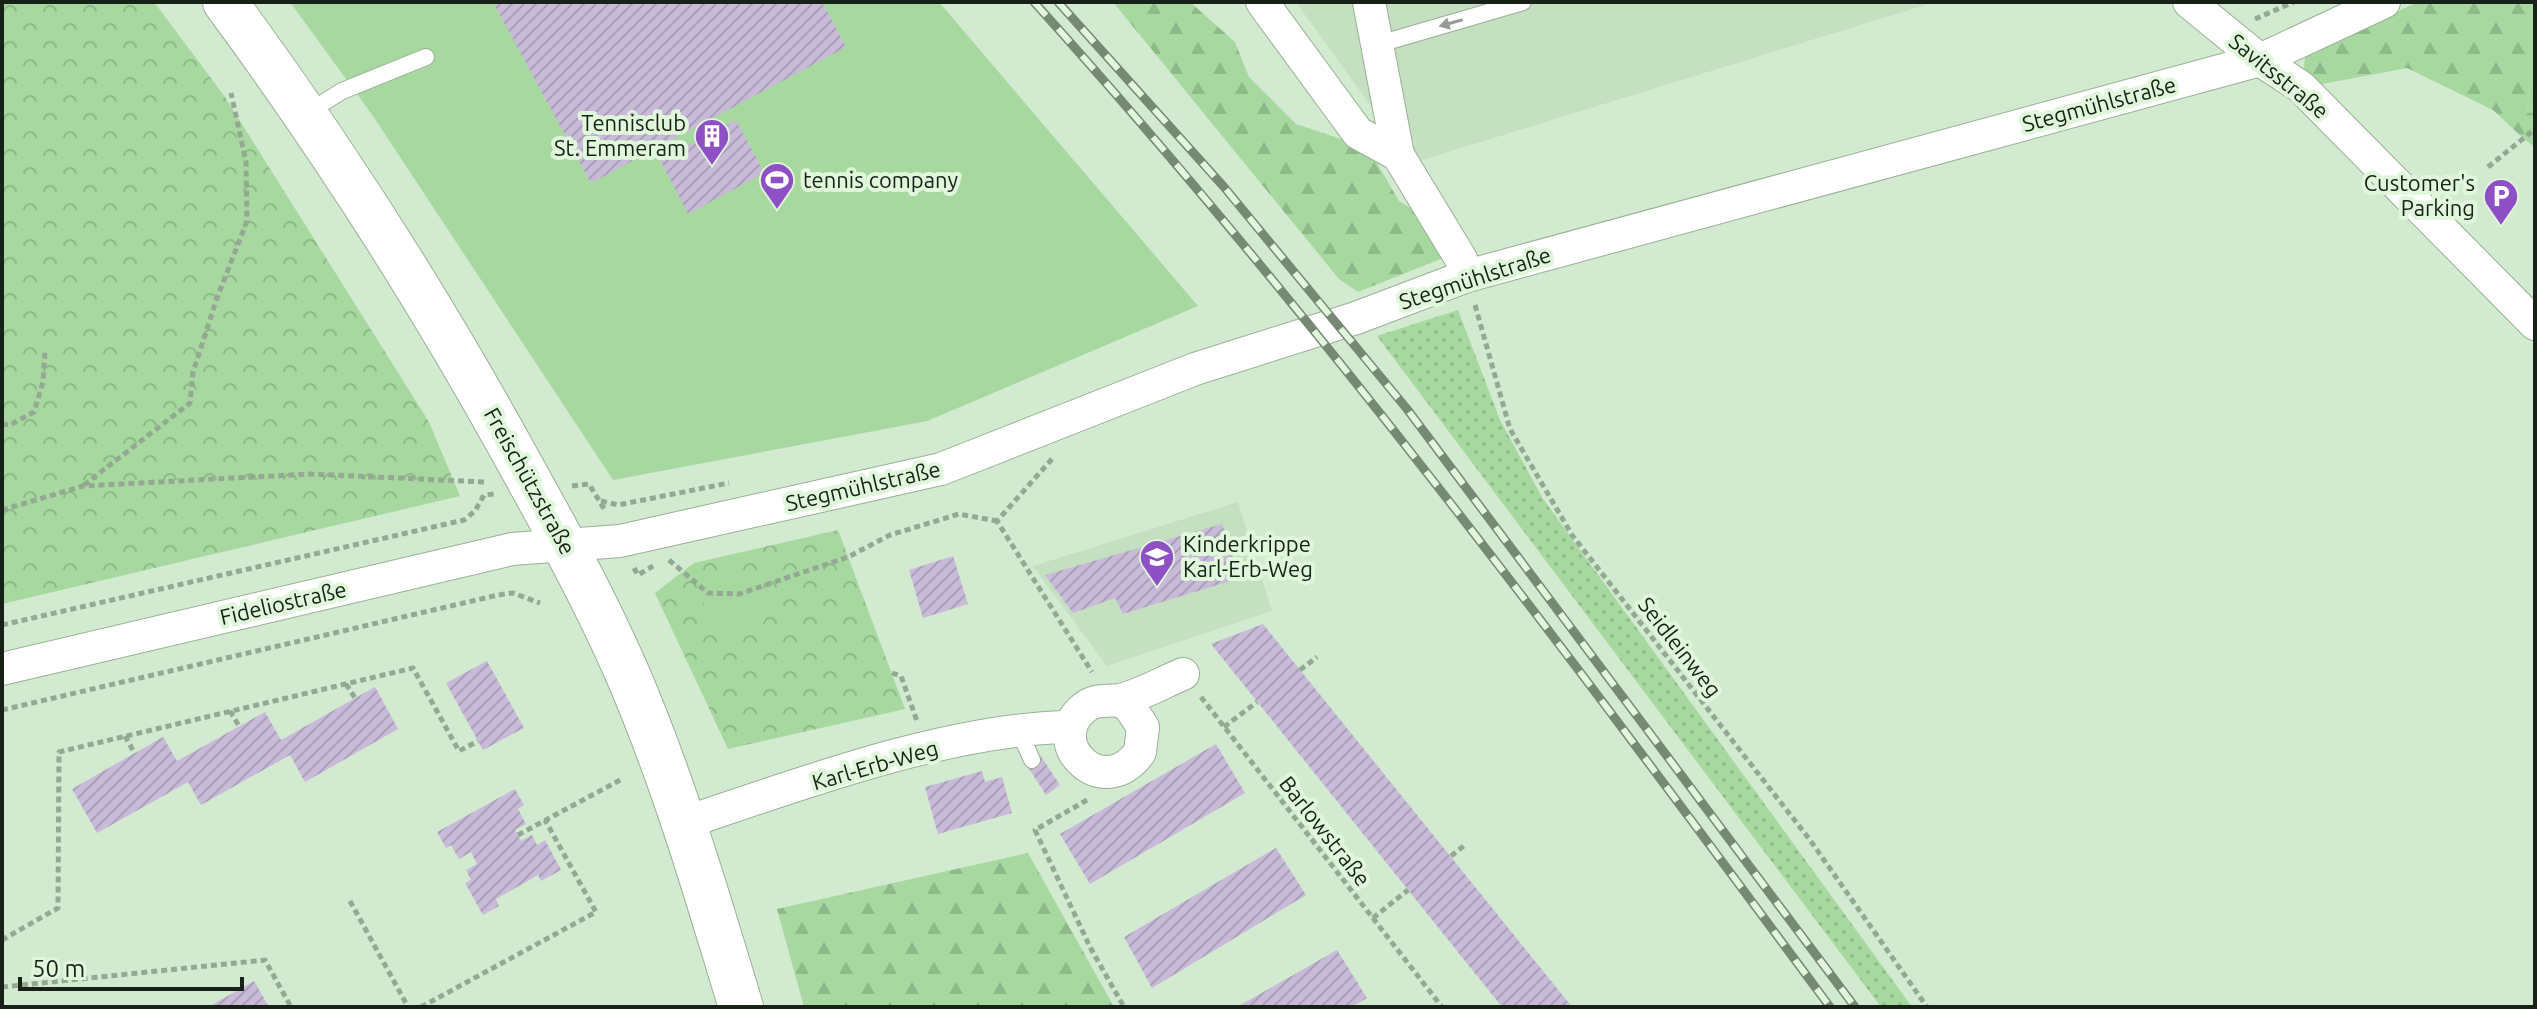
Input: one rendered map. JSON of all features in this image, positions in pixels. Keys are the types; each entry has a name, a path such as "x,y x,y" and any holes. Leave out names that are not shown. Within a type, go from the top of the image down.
{"main road":[{"name":"Freischützstraße","path":"225,2 307,113 409,270 566,544 627,673 684,823 741,1007"}],"street":[{"path":"1262,2 1358,133 1398,155"},
{"path":"1369,2 1398,155 1461,259 1467,276"},
{"name":"Savitsstraße","path":"2189,2 2260,60 2301,87 2535,324"},
{"name":"Stegmühlstraße","path":"566,544 620,541 941,469 1195,369 1356,318 1467,276 2260,60 2384,2"},
{"name":"Fideliostraße","path":"2,669 512,549 566,544"},
{"path":"1110,700 1138,716 1143,727 1140,752 1122,770 1097,772 1086,767 1072,749 1071,727 1083,708 1183,674"},
{"name":"Karl-Erb-Weg","path":"684,823 927,748 1026,745 1071,727"}],"lane":[{"path":"1379,44 1523,2"},
{"path":"307,113 342,91 426,57"}],"path":[{"path":"83,486 190,403 193,372 247,221 246,162 231,93"},
{"path":"2488,167 2535,129"},
{"name":"Seidleinweg","path":"1467,276 1510,429 1572,535 1810,840 1927,1007"},
{"path":"2,424 10,425 34,412 43,382 45,351"},
{"path":"997,521 1072,436 1075,415"},
{"path":"2,510 83,486 310,474 484,482"},
{"path":"2,625 464,520 475,511 484,495"},
{"path":"638,575 667,559 708,593 739,594 848,557 890,535 959,514 997,521 1110,700"},
{"path":"2,710 498,595 513,593 540,603"},
{"path":"1300,670 1317,657"},
{"path":"2,940 58,908 59,752 413,668 459,751 478,741"},
{"path":"892,673 901,676 927,748"},
{"name":"Barlowstraße","path":"1183,674 1442,1007"},
{"path":"346,684 355,698"},
{"path":"1224,727 1257,702"},
{"path":"230,711 239,726"},
{"path":"125,736 135,754"},
{"path":"1097,772 1089,798 1035,830 1090,947 1124,1007"},
{"path":"518,835 622,779"},
{"path":"421,1007 596,912 545,820"},
{"path":"1451,856 1465,845"},
{"path":"1373,918 1408,890"},
{"path":"350,901 408,1007"},
{"path":"2,987 265,960 291,1007"}],"shaded area":[{"path":"1296,2 1935,2 1412,163"},
{"name":"Kinderkrippe Karl-Erb-Weg","path":"1238,502 1272,611 1107,666 1033,566"}],"green space":[{"path":"2,2 154,2 225,97 429,422 460,496 2,604"},
{"name":"tennis company","path":"290,2 939,2 1198,306 927,421 613,480 373,116"},
{"path":"1113,2 1190,2 1235,42 1249,77 1296,124 1368,148 1399,201 1430,221 1443,258 1358,292 1339,279"},
{"path":"2418,2 2535,2 2535,84 2530,86 2524,139 2493,110 2407,68 2317,85 2304,70 2305,54"},
{"path":"2535,84 2535,147 2524,139 2530,86"},
{"path":"1458,310 1500,420 1543,499 1912,1007 1881,1007 1377,336"},
{"path":"838,530 905,709 728,749 655,593 694,563"},
{"path":"730,574 742,574 759,583 766,594 766,618 759,629 742,638 730,638 718,633 709,624 704,612 704,600 709,588 718,579"},
{"path":"1028,853 1114,1007 804,1007 777,909"}],"building":[{"path":"493,2 822,2 846,47 591,183"},
{"name":"Tennisclub St. Emmeram","path":"736,120 764,173 688,214 660,160"},
{"path":"1222,524 1240,578 1123,614 1115,598 1073,613 1045,575"},
{"path":"953,556 968,604 923,618 909,570"},
{"path":"1263,624 1572,1007 1502,1007 1211,644"},
{"path":"487,661 524,728 483,750 446,683"},
{"path":"375,687 398,729 305,782 290,755 201,805 188,782 97,833 72,789 163,737 177,761 265,712 281,740"},
{"path":"1216,744 1245,793 1090,884 1060,834"},
{"path":"1040,755 1060,785 1046,795 1026,764"},
{"path":"982,771 985,782 1002,777 1012,813 938,834 925,787"},
{"path":"515,789 524,805 518,809 526,824 515,830 521,841 532,835 537,845 545,840 561,870 541,881 538,875 496,899 499,906 483,915 465,883 471,880 466,870 477,864 471,852 459,859 451,845 446,848 437,832"},
{"path":"1276,848 1306,895 1152,988 1124,937"},
{"path":"1337,950 1367,998 1352,1007 1237,1007"},
{"path":"254,981 269,1007 208,1007"}],"railway":[{"path":"1034,2 1140,122 1345,369 1542,622 1830,1007"},
{"path":"1058,2 1224,187 1407,409 1855,1007"}],"place":[{"name":"Tennisclub St. Emmeram","path":"712,167"},
{"name":"tennis company","path":"777,211"},
{"name":"Customer's Parking","path":"2501,227"},
{"name":"Kinderkrippe Karl-Erb-Weg","path":"1157,588"}]}
